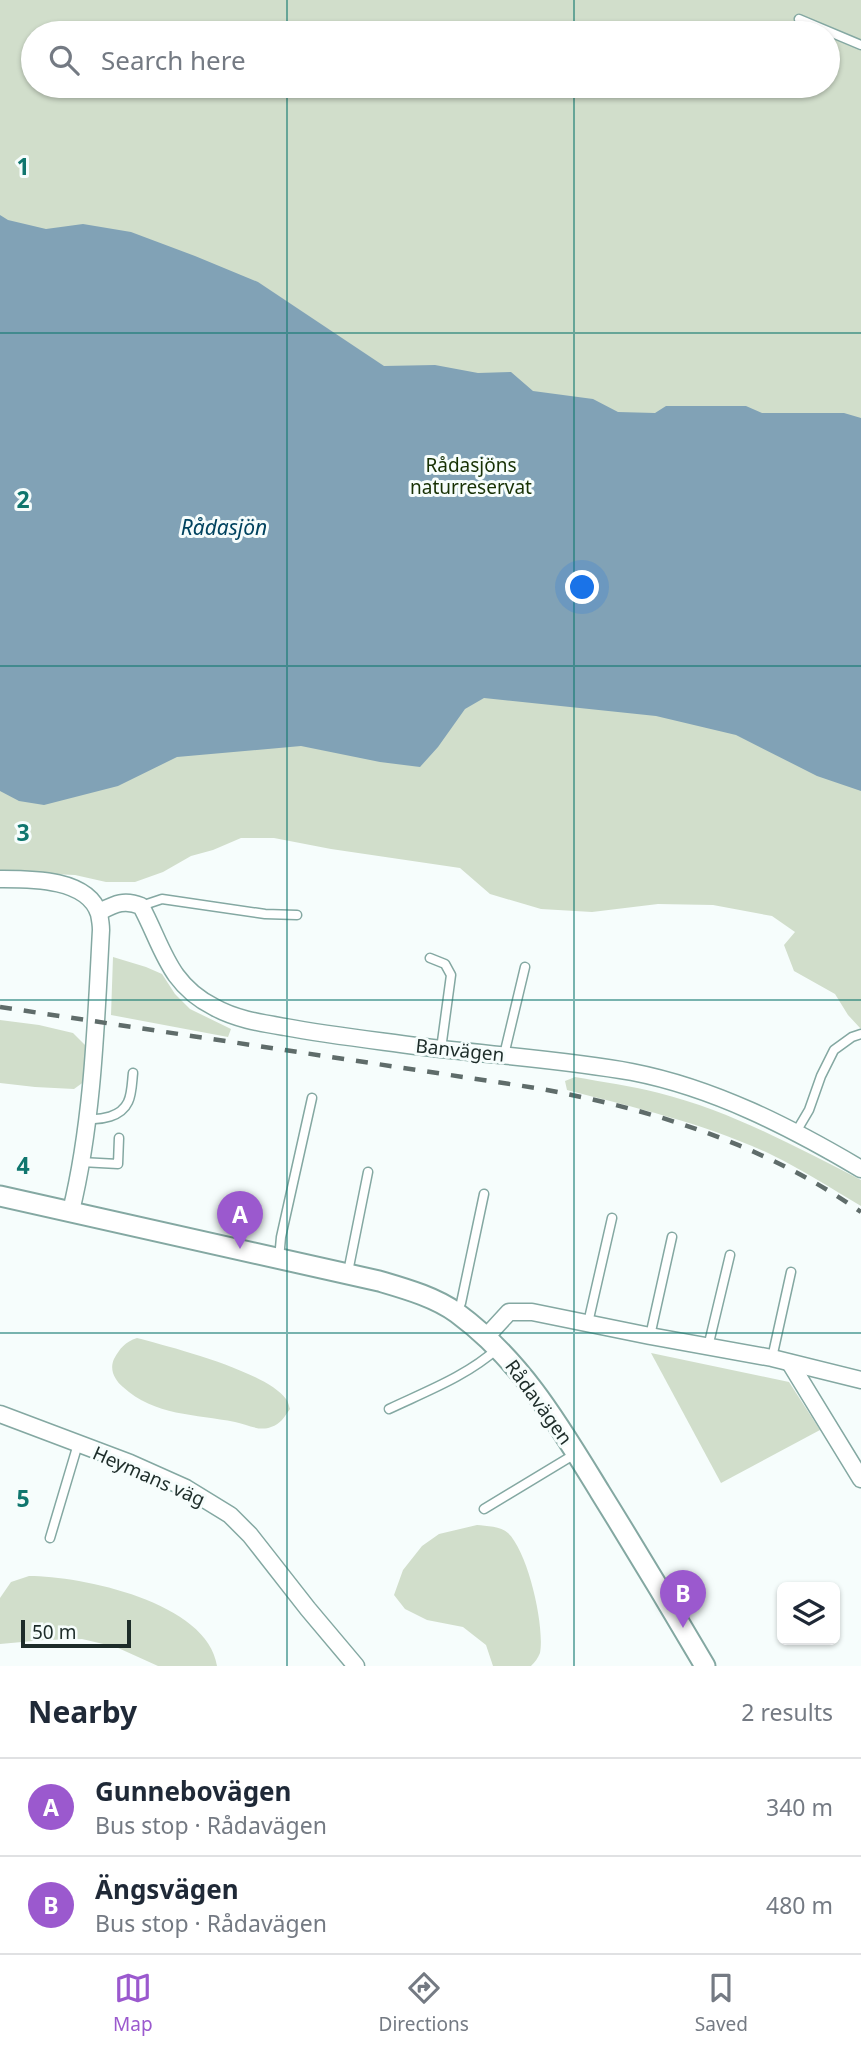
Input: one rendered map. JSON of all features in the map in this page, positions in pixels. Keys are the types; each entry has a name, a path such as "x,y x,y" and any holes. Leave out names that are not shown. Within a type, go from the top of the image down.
{"street":[{"path":"0,879 36,880 69,886 90,898 99,912 101,930 97,1007 87,1119 71,1211"},
{"path":"99,912 121,902 141,906"},
{"name":"Banvägen","path":"141,906 165,959 179,980 194,995 213,1007 236,1016 323,1034 587,1065 645,1076 723,1100 796,1132 861,1169"},
{"name":"Rådavägen","path":"0,1196 379,1281 437,1301 456,1312 513,1363 537,1394 576,1453 705,1666"},
{"path":"492,1342 509,1312 532,1312 772,1358 861,1380"},
{"path":"790,1363 861,1479"},
{"name":"Heymans väg","path":"0,1414 130,1463 186,1488 230,1515 250,1535 307,1609 356,1666"}],"lane":[{"path":"799,19 804,21"},
{"path":"840,36 861,45"},
{"path":"141,906 162,900 265,914 297,915"},
{"path":"430,958 445,964 451,975 441,1049"},
{"path":"504,1055 525,967"},
{"path":"796,1132 809,1110 834,1050 861,1034"},
{"path":"87,1119 101,1120 120,1111 128,1103 133,1073"},
{"path":"279,1259 281,1237 312,1098"},
{"path":"80,1162 118,1164 119,1138"},
{"path":"347,1274 368,1172"},
{"path":"456,1312 461,1303 484,1194"},
{"path":"588,1323 612,1217"},
{"path":"650,1336 672,1237"},
{"path":"709,1346 730,1255"},
{"path":"772,1358 791,1272"},
{"path":"389,1409 482,1362 492,1342"},
{"path":"50,1538 78,1444"},
{"path":"484,1508 576,1453"}],"green space":[{"name":"Rådasjöns naturreservat","path":"0,0 861,0 861,1029 835,994 794,971 784,945 795,932 772,916 713,905 658,904 592,912 541,909 490,894 460,868 274,838 241,838 191,856 163,872 135,882 106,882 75,875 0,872"},
{"path":"113,957 162,974 175,994 190,1009 231,1029 228,1037 111,1015"},
{"path":"0,1020 73,1033 89,1049 85,1081 74,1089 0,1083"},
{"path":"575,1077 659,1093 712,1110 763,1131 861,1180 861,1206 772,1155 722,1134 567,1090 565,1081"},
{"path":"137,1338 216,1361 259,1379 286,1399 290,1409 277,1424 262,1429 148,1404 123,1387 113,1371 118,1352"},
{"path":"651,1353 789,1382 820,1430 721,1483"},
{"path":"477,1525 501,1529 508,1533 522,1556 533,1590 540,1626 540,1653 531,1666 493,1666 486,1645 463,1627 427,1620 405,1609 394,1595 403,1570 422,1546 439,1534"},
{"path":"29,1576 79,1581 109,1588 167,1609 191,1625 208,1644 217,1666 158,1666 116,1647 82,1639 0,1644 0,1598 11,1582"}],"water":[{"name":"Rådasjön","path":"0,215 8,220 46,229 83,224 131,232 195,256 258,282 384,366 435,365 478,373 511,372 533,391 593,399 618,412 655,413 666,406 746,406 762,413 844,413 861,418 861,791 817,776 736,735 656,716 484,698 465,709 420,767 301,746 177,757 118,786 44,805 19,801 0,791"}],"railway":[{"path":"0,1007 536,1088 622,1107 706,1132 746,1148 824,1188 861,1212"}],"place":[{"name":"Gunnebovägen","path":"240,1249"},
{"name":"Ängsvägen","path":"683,1628"}]}
